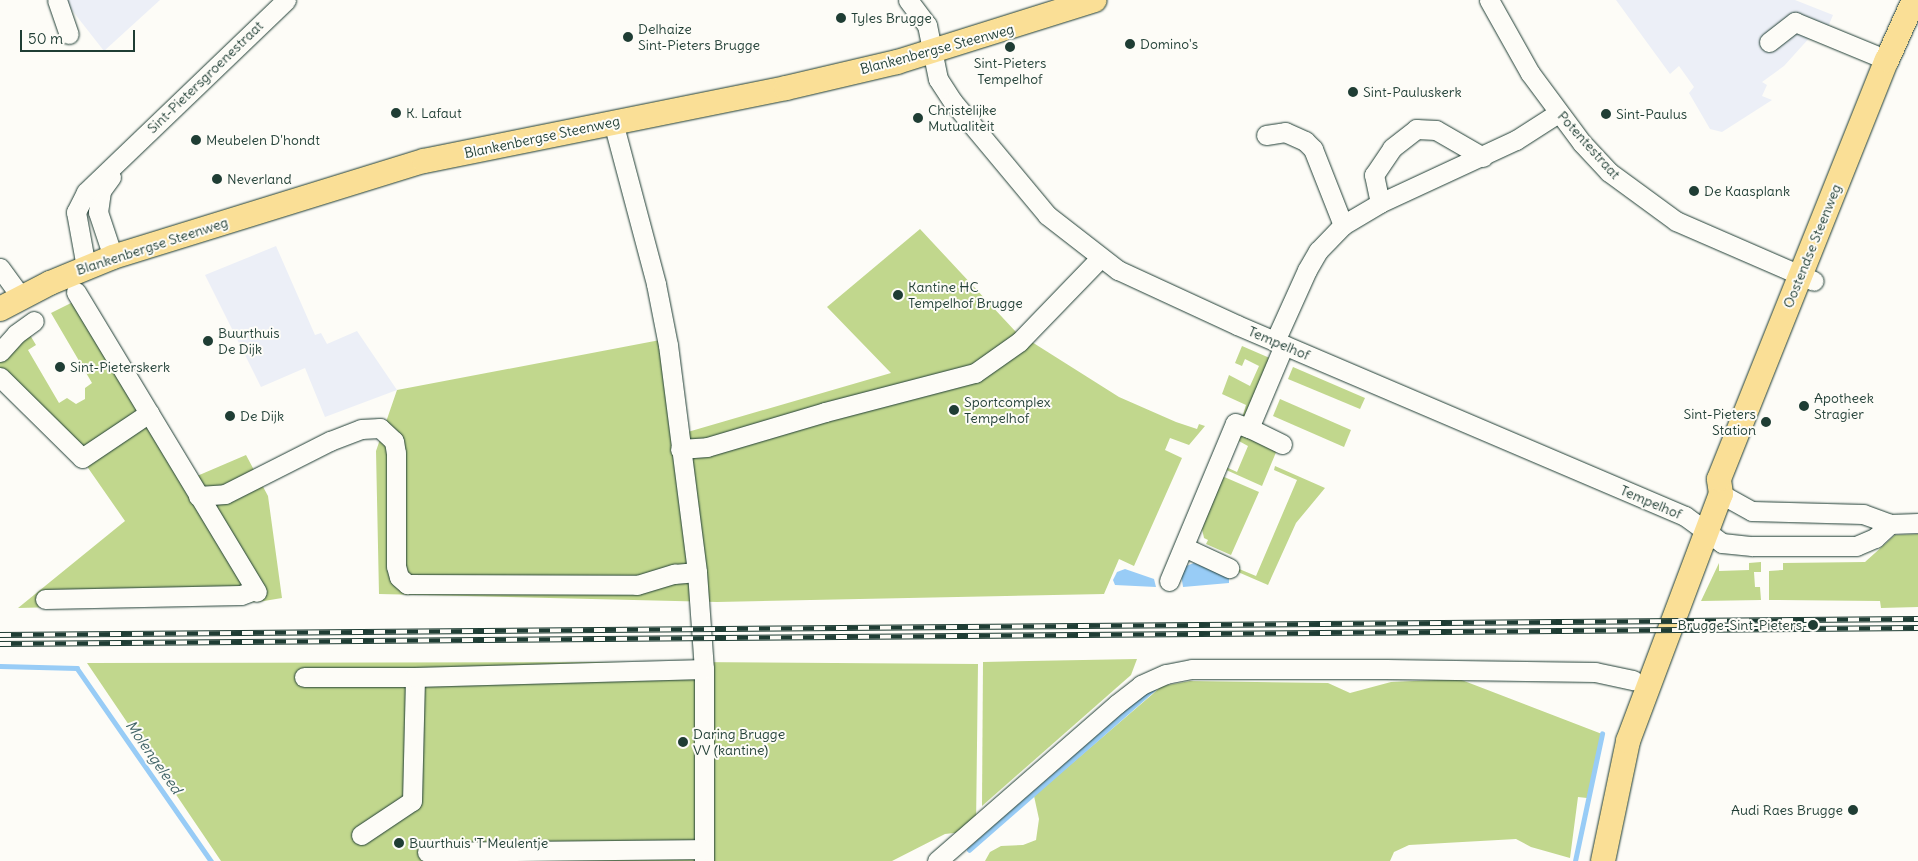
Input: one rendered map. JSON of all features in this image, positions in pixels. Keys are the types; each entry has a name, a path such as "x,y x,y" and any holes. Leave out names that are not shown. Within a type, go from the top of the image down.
{"main road":[{"name":"Blankenbergse Steenweg","path":"0,309 30,314 86,267 424,161 786,88 932,52 1095,0"},
{"name":"Oostendse Steenweg","path":"1807,278 1887,60 1914,0"},
{"name":"Oostendse Steenweg","path":"1603,861 1628,741 1721,494 1719,479 1918,24"}],"street":[{"path":"57,0 69,34"},
{"name":"Sint-Pietersgroenestraat","path":"86,267 76,212 86,192 286,0"},
{"name":"Tempelhof","path":"908,0 927,25 938,79 953,102 1047,215 1142,282 1280,343 1686,516 1722,543 1738,546 1856,546 1875,538 1890,524"},
{"name":"Potentestraat","path":"1489,0 1530,73 1558,113 1609,172 1643,200 1676,221 1807,278"},
{"path":"1769,42 1795,22 1887,60"},
{"path":"1249,428 1307,270 1318,251 1343,225 1380,202 1483,157 1558,113"},
{"path":"427,852 704,855 704,669 697,572 656,284 613,122"},
{"path":"1380,202 1374,174 1392,148 1416,128 1436,130 1483,157"},
{"path":"1266,135 1285,132 1305,141 1312,149 1343,225"},
{"name":"Sint-Pietersgroenestraat","path":"113,257 101,222 98,202 101,190 126,155"},
{"path":"680,448 707,447 824,412 975,373 1019,342 1108,257"},
{"path":"0,268 30,314 0,352"},
{"path":"45,599 241,595 256,591 76,292"},
{"path":"0,377 82,458 149,413"},
{"path":"1169,581 1235,423 1282,444"},
{"path":"198,496 225,494 330,442 361,429 380,428 394,441 396,452 396,566 399,577 407,584 638,585 674,574 697,572"},
{"path":"1721,494 1752,511 1863,514 1890,524 1918,523"},
{"path":"1184,547 1229,568"},
{"path":"304,677 414,677 704,669"},
{"path":"937,861 1117,704 1141,685 1166,674 1192,669 1386,669 1595,672 1633,680"},
{"path":"361,835 412,801 414,677"}],"shaded area":[{"path":"64,0 160,0 104,51"},
{"path":"1616,0 1795,0 1833,15 1823,39 1812,35 1784,66 1762,82 1767,85 1762,96 1772,100 1722,132 1710,129 1689,93 1694,87 1679,66 1670,74"},
{"path":"276,246 315,335 321,333 327,344 357,331 397,390 325,417 305,368 261,387 205,275"}],"green space":[{"name":"Sportcomplex Tempelhof","path":"920,229 1016,332 1119,397 1176,422 1197,429 1199,424 1205,426 1189,445 1170,438 1165,450 1182,458 1134,566 1119,559 1104,594 717,602 379,594 376,451 397,390 660,340 674,436 891,373 827,307"},
{"path":"83,297 197,476 246,455 268,496 282,598 258,602 18,608 125,521 86,465 81,468 0,388 0,346 27,330 36,345 28,350 59,403 67,398 76,404 85,399 85,388 92,383 51,313"},
{"path":"1242,346 1272,359 1248,416 1242,418 1246,405 1222,394 1229,375 1250,386 1259,366 1245,359 1242,366 1235,363"},
{"path":"1293,367 1365,398 1360,409 1288,379"},
{"path":"1280,399 1351,430 1344,447 1273,416"},
{"path":"1240,434 1277,450 1262,486 1224,469 1226,467 1237,472 1248,446 1237,440"},
{"path":"1275,466 1325,488 1296,523 1268,585 1231,569 1232,566 1256,576 1297,480 1274,470"},
{"path":"1222,476 1259,492 1231,555 1206,544 1208,540 1204,538 1202,529"},
{"path":"1918,534 1918,607 1881,608 1880,601 1769,600 1769,571 1783,570 1783,563 1865,562 1895,535"},
{"path":"1761,562 1761,572 1754,572 1755,587 1760,587 1761,600 1701,601 1719,563 1719,571 1749,570 1749,563"},
{"path":"1137,659 1131,675 982,806 983,662"},
{"path":"690,662 978,664 976,827 972,831 945,834 892,861 221,861 87,663"},
{"path":"1459,679 1602,734 1587,798 1578,797 1570,858 1531,847 1516,839 1409,845 1394,852 1390,861 985,861 990,852 1001,846 1023,845 1036,840 1039,819 1034,796 1162,686 1190,681 1328,683 1350,693 1391,682"}],"water":[{"path":"1194,563 1229,577 1229,583 1183,587 1181,574 1186,566"},
{"path":"1125,569 1154,579 1156,587 1115,585 1113,580 1117,572"}],"waterway":[{"name":"Molengeleed","path":"0,666 77,668 211,861"},
{"path":"969,850 1154,688"},
{"path":"1575,861 1602,734"}],"railway":[{"path":"0,635 1918,619"},
{"path":"0,644 1918,628"}],"place":[{"name":"Tyles Brugge","path":"841,18"},
{"name":"Delhaize Sint-Pieters Brugge","path":"628,37"},
{"name":"Domino's","path":"1130,44"},
{"name":"Sint-Pieters Tempelhof","path":"1010,47"},
{"name":"Sint-Pauluskerk","path":"1353,92"},
{"name":"K. Lafaut","path":"396,113"},
{"name":"Sint-Paulus","path":"1606,114"},
{"name":"Christelijke Mutualiteit","path":"918,118"},
{"name":"Meubelen D'hondt","path":"196,140"},
{"name":"Neverland","path":"217,179"},
{"name":"De Kaasplank","path":"1694,191"},
{"name":"Kantine HC Tempelhof Brugge","path":"898,295"},
{"name":"Buurthuis De Dijk","path":"208,341"},
{"name":"Sint-Pieterskerk","path":"60,367"},
{"name":"Apotheek Stragier","path":"1804,406"},
{"name":"Sportcomplex Tempelhof","path":"954,410"},
{"name":"De Dijk","path":"230,416"},
{"name":"Sint-Pieters Station","path":"1766,422"},
{"name":"Brugge-Sint-Pieters","path":"1813,625"},
{"name":"Daring Brugge VV (kantine)","path":"683,742"},
{"name":"Audi Raes Brugge","path":"1853,810"},
{"name":"Buurthuis 'T Meulentje","path":"399,843"}]}
